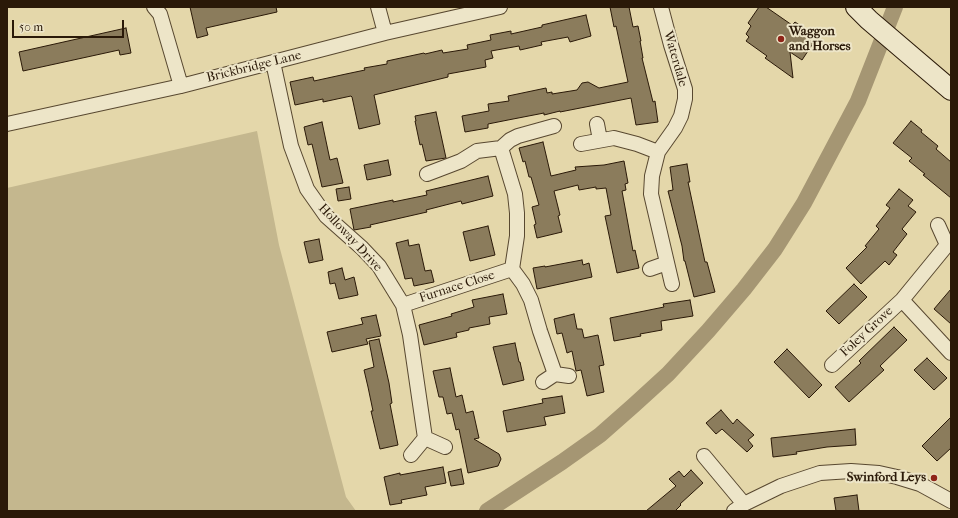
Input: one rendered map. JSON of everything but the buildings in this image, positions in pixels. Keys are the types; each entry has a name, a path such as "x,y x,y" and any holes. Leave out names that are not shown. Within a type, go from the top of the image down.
{"main road":[{"path":"862,14 951,90"}],"street":[{"path":"154,7 160,14 181,86"},
{"path":"378,7 385,33"},
{"name":"Brickbridge Lane","path":"7,124 181,86 385,33 500,7"},
{"name":"Waterdale","path":"661,7 685,89 685,99 681,116 675,128 658,152 652,176 651,194 672,284"},
{"name":"Holloway Drive","path":"273,62 291,146 307,189 326,216 379,266 403,305 410,335 425,438"},
{"path":"597,124 600,140"},
{"path":"427,174 461,161 477,151 501,148 510,140 518,136 554,126"},
{"path":"581,144 614,138 637,144 658,152"},
{"name":"Furnace Close","path":"501,148 514,187 517,213 517,236 512,269 523,284 531,300 555,374"},
{"name":"Foley Grove","path":"832,365 902,300 949,245 938,225"},
{"path":"650,269 667,263"},
{"name":"Furnace Close","path":"403,305 512,269"},
{"name":"Foley Grove","path":"902,300 951,353"},
{"path":"543,382 555,374 569,376"},
{"path":"411,455 425,438 445,447"},
{"path":"704,456 739,508 781,486 820,473 851,471 879,473 897,477 920,484 950,498"}],"shaded area":[{"path":"257,131 279,245 346,497 356,511 7,511 7,188"}],"waterway":[{"path":"487,511 600,435 668,374 744,289 775,249 804,203 858,101 895,7"}],"place":[{"name":"Waggon and Horses","path":"781,39"},
{"name":"Swinford Leys","path":"934,478"}]}
